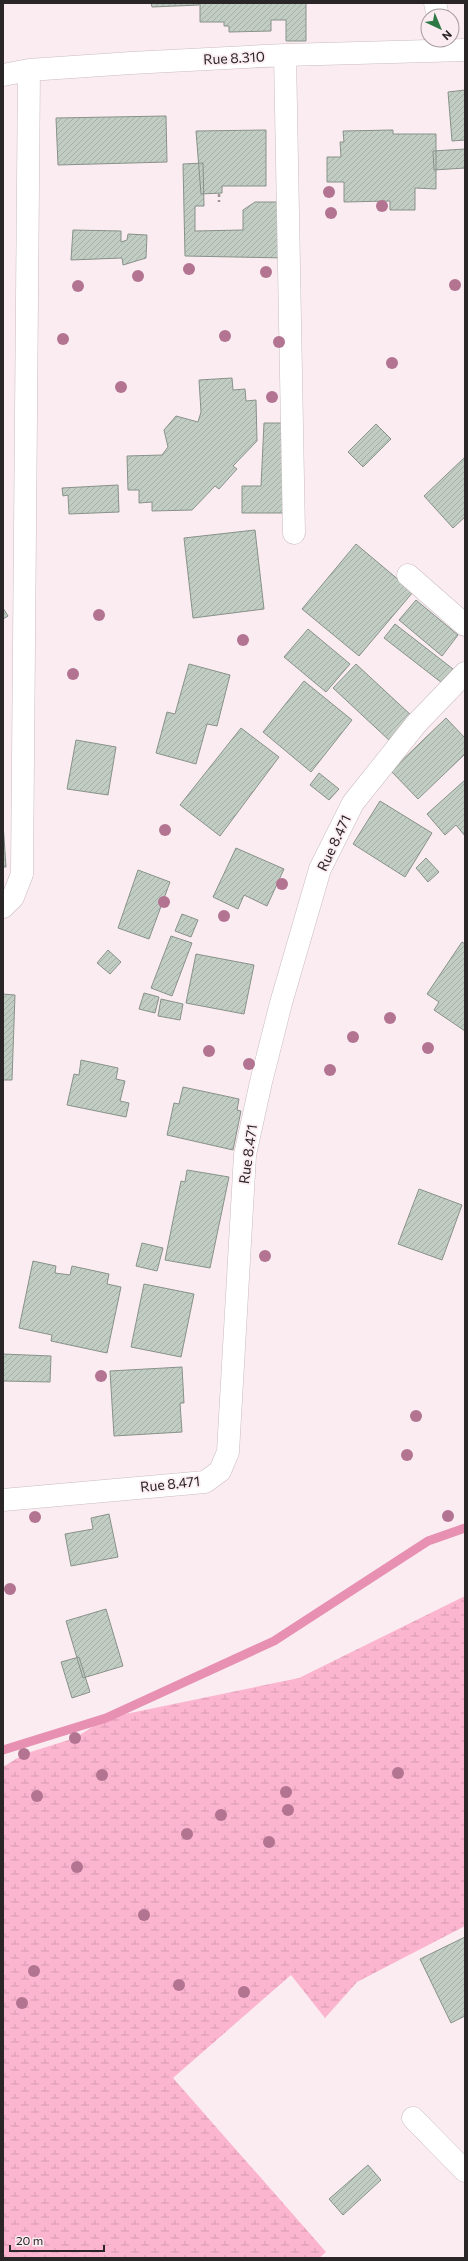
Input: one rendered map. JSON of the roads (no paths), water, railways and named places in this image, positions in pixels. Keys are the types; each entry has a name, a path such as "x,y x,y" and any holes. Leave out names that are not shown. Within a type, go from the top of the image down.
{"street":[{"name":"Rue 8.310","path":"3,75 29,70 131,63 451,48"},
{"path":"285,55 294,533"},
{"path":"3,907 13,897 22,874 29,70"},
{"path":"408,575 465,625"},
{"name":"Rue 8.471","path":"3,1500 205,1482 220,1471 228,1452 245,1155 261,1082 281,1003 320,869 353,803 416,724 465,673"},
{"path":"413,2118 465,2171"}],"waterway":[{"path":"3,1750 106,1718 274,1641 428,1541 465,1528"}]}
